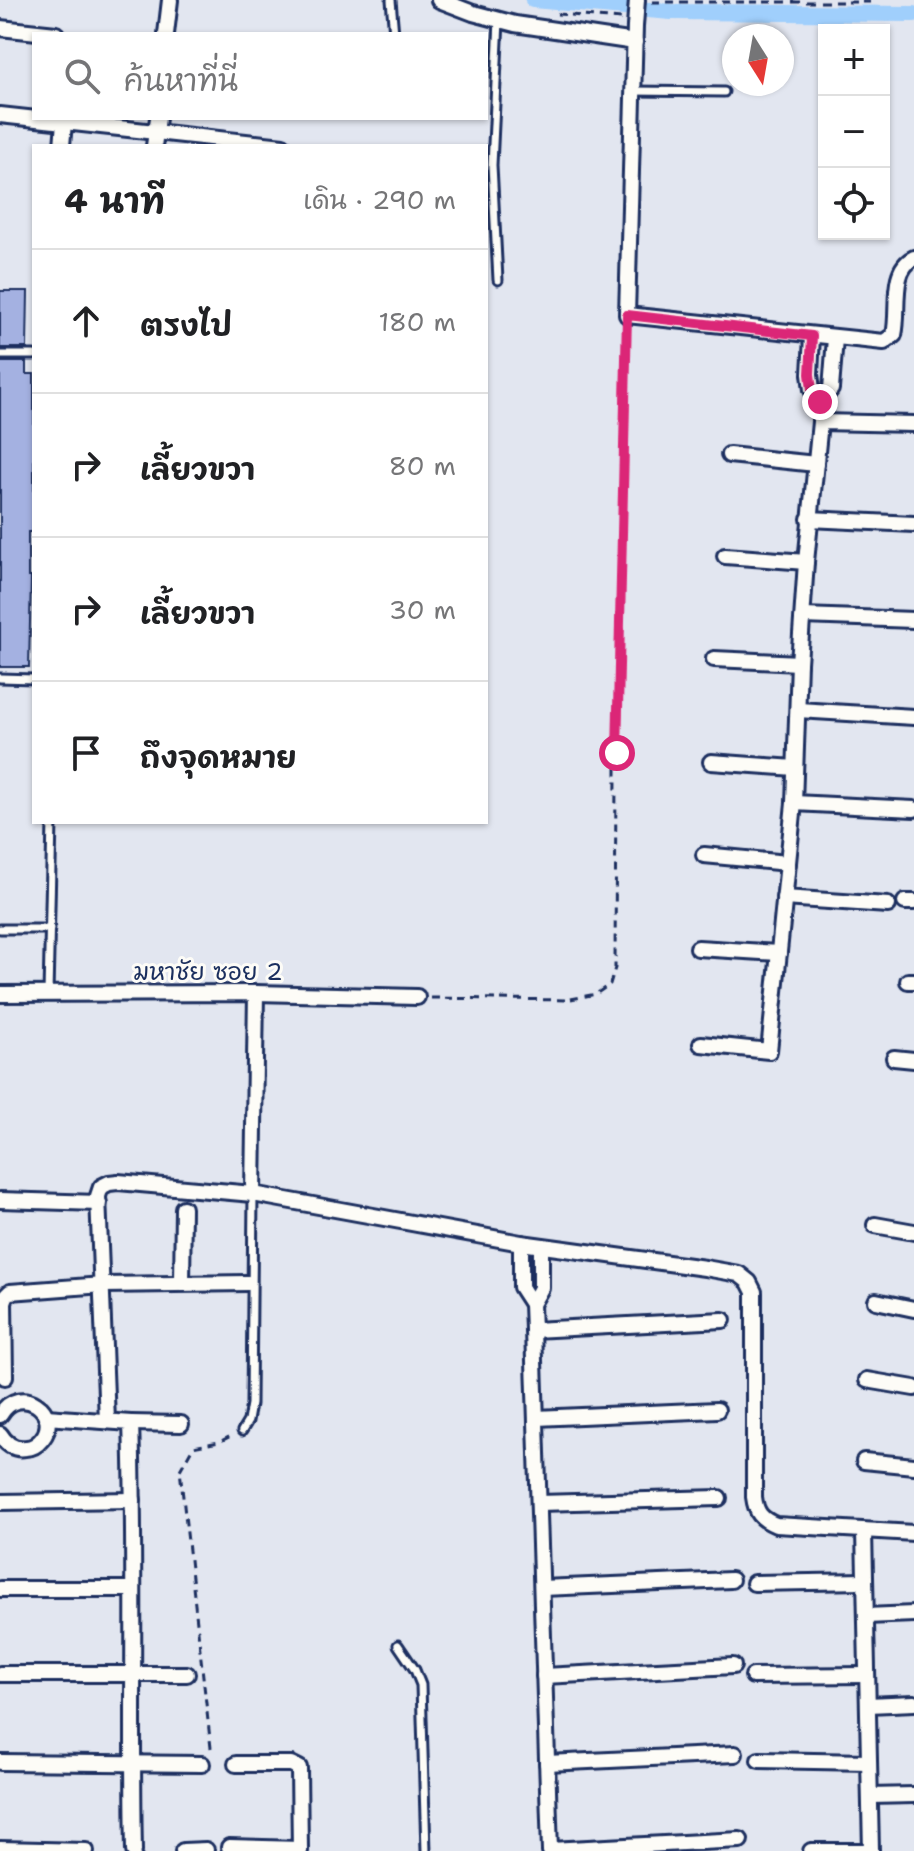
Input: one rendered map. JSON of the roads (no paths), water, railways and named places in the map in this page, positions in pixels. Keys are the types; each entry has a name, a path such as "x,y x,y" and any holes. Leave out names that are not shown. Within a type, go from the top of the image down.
{"street":[{"path":"166,32 170,0"},
{"path":"439,0 515,24 635,42"},
{"path":"641,5 633,23 627,315 884,342 894,335 897,321 897,279 905,262 914,258"},
{"path":"0,28 37,32"},
{"path":"0,115 32,118"},
{"path":"46,120 242,144"},
{"path":"62,144 64,122"},
{"path":"701,1044 769,1051 794,803 799,663 809,519 820,422 820,402 812,390 810,374 812,336"},
{"path":"820,402 831,389 835,338"},
{"path":"820,422 914,424"},
{"path":"729,455 816,464"},
{"path":"809,519 914,524"},
{"path":"725,556 806,562"},
{"path":"803,616 914,620"},
{"path":"714,659 799,663"},
{"path":"798,710 914,717"},
{"path":"711,762 795,768"},
{"path":"794,803 914,809"},
{"path":"704,855 788,863"},
{"path":"784,898 888,905"},
{"path":"698,948 779,953"},
{"path":"253,1194 256,993"},
{"name":"มหาชัย ซอย 2","path":"0,994 256,993 417,997"},
{"path":"894,1058 914,1060"},
{"path":"107,1421 99,1203 101,1187 118,1182 253,1194 521,1243 739,1274 749,1282 755,1305 756,1510 763,1520 776,1525 914,1533"},
{"path":"0,1200 99,1203"},
{"path":"182,1283 183,1208"},
{"path":"875,1225 914,1232"},
{"path":"521,1243 521,1287 532,1304 550,1851 740,1840"},
{"path":"532,1304 541,1288 541,1246"},
{"path":"5,1377 4,1302 10,1292 103,1285 248,1283"},
{"path":"876,1301 914,1309"},
{"path":"533,1330 723,1320"},
{"path":"867,1380 914,1388"},
{"path":"0,1415 6,1406 21,1400 37,1404 46,1417 47,1426 40,1442 23,1449 6,1443 0,1434"},
{"path":"536,1418 717,1410"},
{"path":"46,1417 181,1424"},
{"path":"131,1423 134,1851"},
{"path":"864,1461 914,1466"},
{"path":"539,1503 719,1498"},
{"path":"0,1502 133,1500"},
{"path":"811,1851 871,1851 864,1531"},
{"path":"542,1588 731,1580"},
{"path":"754,1583 865,1581"},
{"path":"0,1589 133,1589"},
{"path":"866,1616 914,1614"},
{"path":"544,1676 733,1666"},
{"path":"0,1674 187,1674"},
{"path":"753,1676 867,1675"},
{"path":"868,1705 914,1703"},
{"path":"547,1763 735,1754"},
{"path":"759,1760 869,1762"},
{"path":"0,1762 202,1764"},
{"path":"229,1847 300,1850 299,1768 291,1764 236,1764"},
{"path":"870,1796 914,1795"},
{"path":"0,1849 86,1851"},
{"path":"183,1851 206,1850"}],"lane":[{"path":"391,0 394,32"},
{"path":"498,280 492,165 499,20"},
{"path":"633,91 722,92"},
{"path":"0,355 32,355"},
{"path":"0,678 32,679"},
{"path":"48,994 52,824"},
{"path":"0,929 50,929"},
{"path":"242,1431 248,1421 251,1404 253,1194"},
{"path":"398,1645 421,1685 426,1851"}],"waterway":[{"path":"533,0 671,12 914,14"}]}
